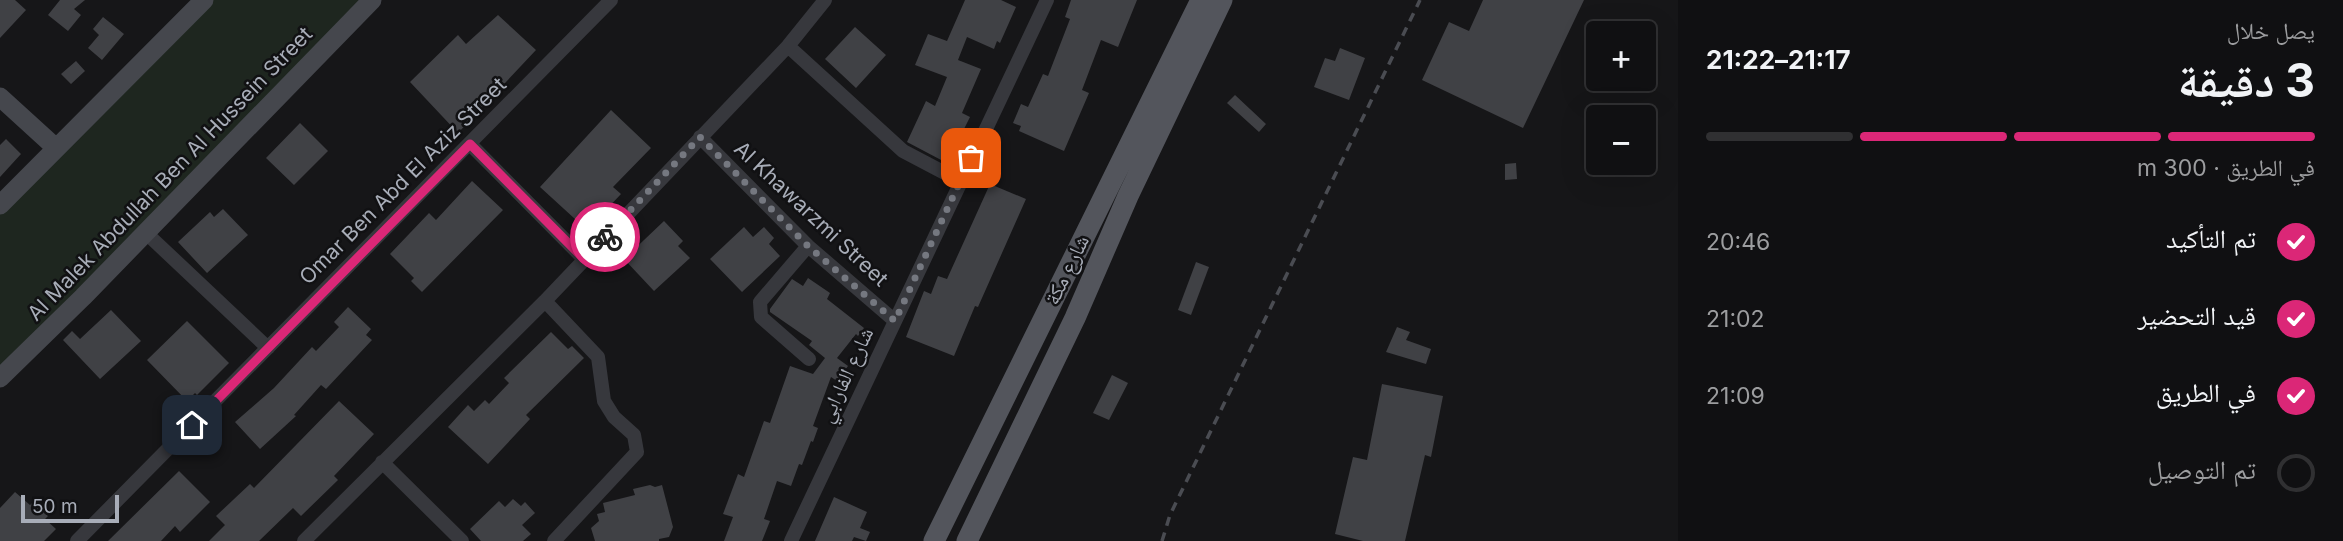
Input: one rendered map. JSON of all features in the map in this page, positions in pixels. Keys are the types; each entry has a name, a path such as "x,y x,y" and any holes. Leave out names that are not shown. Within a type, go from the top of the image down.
{"main road":[{"path":"0,205 204,0"},
{"name":"Al Malek Abdullah Ben Al Hussein Street","path":"0,378 372,0"},
{"name":"شارع مكة","path":"934,541 1201,0"},
{"name":"شارع مكة","path":"967,541 1069,330 1128,196 1222,0"},
{"path":"0,97 56,148"}],"street":[{"name":"Omar Ben Abd El Aziz Street","path":"77,541 611,0"},
{"path":"304,541 545,301 788,46 825,0"},
{"name":"شارع الفارابي","path":"791,541 1047,0"},
{"path":"788,46 903,150 960,181"},
{"name":"Al Khawarzmi Street","path":"700,137 808,246 895,321"},
{"path":"470,144 584,259"},
{"path":"145,232 268,348"},
{"path":"808,246 760,302 759,310 761,317 809,359"},
{"path":"545,301 598,357 604,401 614,416 634,435 637,452 554,541"},
{"path":"382,463 462,541"}],"shaded area":[{"path":"212,0 365,0 0,370 0,213"}],"building":[{"path":"0,0 15,0 26,10 0,38"},
{"path":"60,0 85,0 74,9 81,15 68,31 48,15"},
{"path":"965,0 1001,0 1016,7 1000,43 997,41 994,49 967,37 958,60 981,69 962,113 970,117 958,141 954,139 943,161 907,142 926,101 935,106 947,77 915,65 928,34 947,41"},
{"path":"1071,0 1137,0 1118,47 1101,40 1082,90 1089,93 1064,151 1019,131 1021,126 1013,123 1021,104 1028,107 1043,74 1048,76 1070,19 1065,17"},
{"path":"1483,0 1584,0 1523,128 1422,80 1449,22 1469,31"},
{"path":"498,15 536,50 458,133 410,82 458,35 466,44"},
{"path":"103,17 124,34 102,60 88,48 99,35 93,29"},
{"path":"855,27 886,55 856,88 825,59"},
{"path":"1340,48 1365,58 1349,100 1314,87 1325,58 1335,61"},
{"path":"76,61 85,71 71,84 61,74"},
{"path":"1235,95 1266,124 1259,132 1227,103"},
{"path":"611,110 651,148 613,187 621,194 587,230 540,187"},
{"path":"300,123 328,151 294,185 266,158"},
{"path":"6,139 21,154 0,177 0,145"},
{"path":"1516,163 1517,179 1505,180 1505,164"},
{"path":"472,181 503,210 422,292 411,281 414,278 390,254 429,213 436,220"},
{"path":"990,184 1026,199 954,356 906,337 924,291 931,294 938,276 947,279"},
{"path":"223,209 248,235 207,273 178,242 210,212 214,217"},
{"path":"664,221 683,241 678,246 690,258 654,291 624,259"},
{"path":"744,227 753,237 764,227 774,238 769,244 780,256 742,292 710,259"},
{"path":"1196,262 1209,267 1191,315 1178,310"},
{"path":"808,278 830,293 827,299 864,328 837,358 848,366 837,381 831,377 813,426 818,428 813,442 811,441 802,465 799,464 791,486 777,481 764,519 770,521 762,541 724,541 733,517 723,514 738,474 744,477 764,421 770,423 790,366 813,374 825,358 809,345 812,341 770,312 792,279 803,286"},
{"path":"348,307 371,329 366,335 372,340 326,389 321,385 294,415 296,416 260,449 235,422 274,388 312,347 316,351 339,327 334,322"},
{"path":"111,310 141,341 100,379 63,340 72,331 80,339"},
{"path":"187,321 229,363 197,395 195,393 187,401 147,360"},
{"path":"1397,327 1410,332 1406,340 1431,349 1426,364 1386,352"},
{"path":"551,332 568,349 572,346 584,358 526,415 530,419 488,464 448,427 468,405 474,411 485,400 489,404 509,383 504,378"},
{"path":"1112,375 1128,383 1109,420 1093,413"},
{"path":"1382,384 1443,396 1431,457 1425,455 1405,541 1363,541 1335,534 1353,457 1367,460"},
{"path":"339,401 374,434 334,476 338,480 301,516 293,508 259,541 209,541 225,525 216,516 250,484 254,488"},
{"path":"179,471 210,502 180,532 175,526 161,541 108,541"},
{"path":"662,485 673,527 669,537 659,541 595,541 591,528 599,521 597,514 605,512 603,503 635,495 633,489"},
{"path":"15,492 30,505 33,502 48,516 45,519 56,529 44,541 0,541 0,508"},
{"path":"834,497 867,512 860,528 870,532 866,541 854,537 852,541 815,541"},
{"path":"513,499 521,506 525,502 535,513 522,525 531,534 523,541 481,541 470,529 499,501 505,507"}],"railway":[{"path":"1162,541 1170,515 1420,0"}],"way so far":[{"path":"605,237 700,137 808,246 895,321 971,158"}],"route":[{"path":"192,425 470,144 584,259 605,237"}]}
